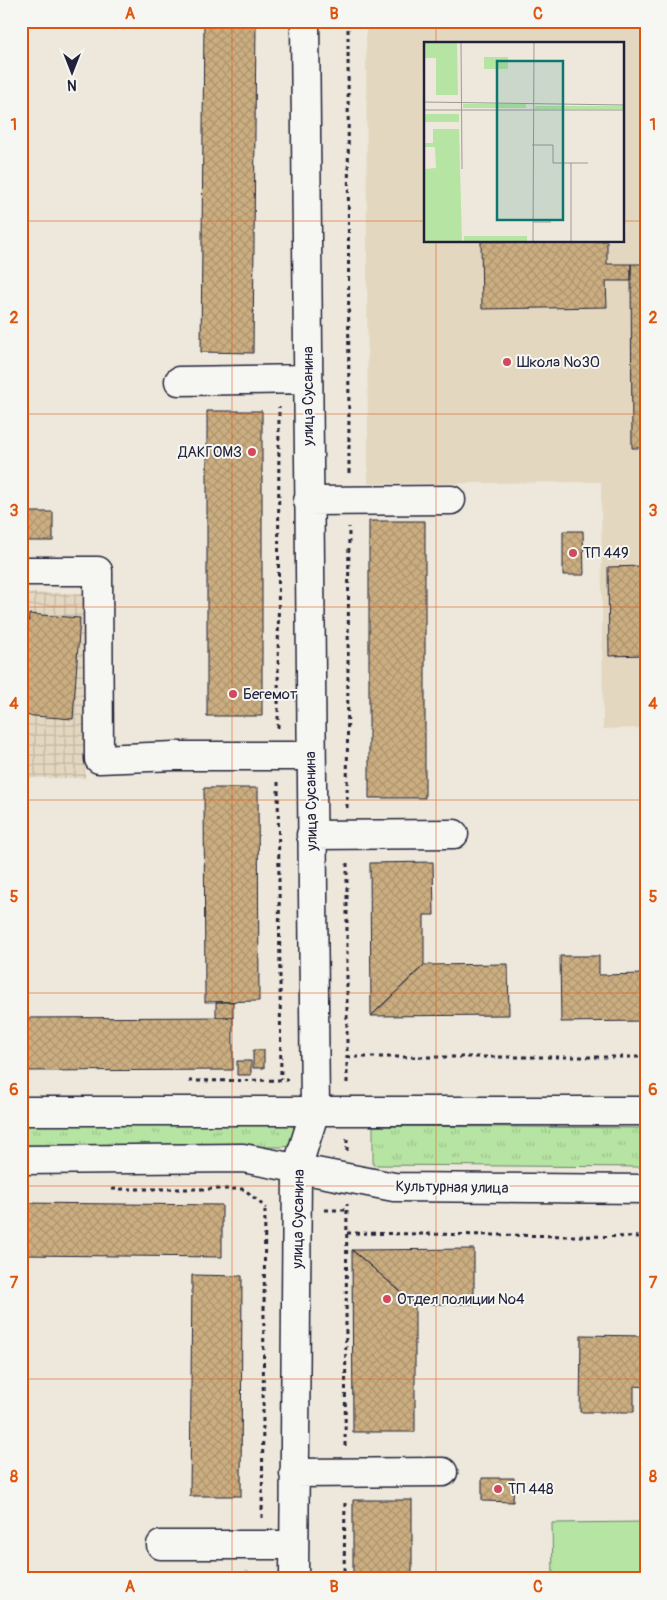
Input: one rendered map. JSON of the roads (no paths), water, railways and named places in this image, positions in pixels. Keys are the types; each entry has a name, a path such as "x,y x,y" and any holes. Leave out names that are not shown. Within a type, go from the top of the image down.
{"street":[{"name":"улица Сусанина","path":"294,1579 297,1168 315,1111 310,756 305,21"},
{"path":"179,381 308,380"},
{"path":"308,501 451,500"},
{"path":"21,571 98,571 99,759 175,756 310,756"},
{"path":"311,836 454,834"},
{"path":"21,1111 646,1111"},
{"name":"Культурная улица","path":"21,1160 243,1158 394,1187 646,1189"},
{"path":"294,1473 443,1472"},
{"path":"161,1545 294,1545"}],"place":[{"name":"Школа №30","path":"507,362"},
{"name":"ДАКГОМЗ","path":"252,452"},
{"name":"ТП 449","path":"573,553"},
{"name":"Бегемот","path":"233,694"},
{"name":"Отдел полиции №4","path":"387,1299"},
{"name":"ТП 448","path":"498,1489"}]}
